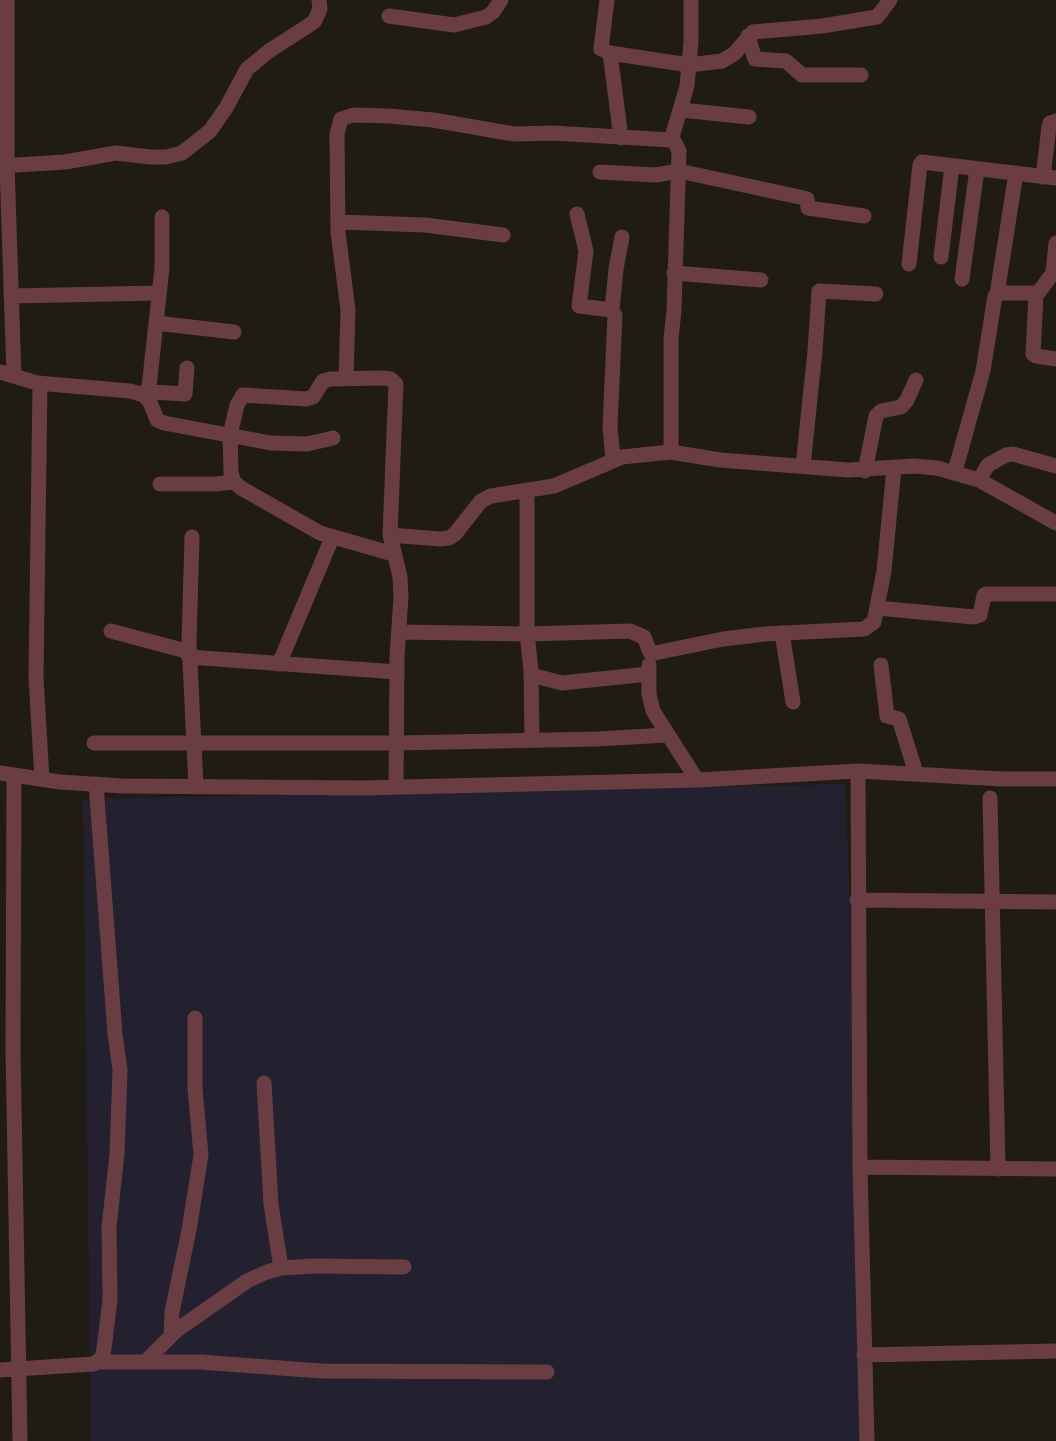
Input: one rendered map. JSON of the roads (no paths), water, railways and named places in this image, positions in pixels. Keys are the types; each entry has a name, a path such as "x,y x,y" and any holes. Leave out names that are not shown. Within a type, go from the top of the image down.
{"street":[{"path":"7,0 4,165 11,296 7,374 40,383 130,391 146,397"},
{"path":"4,165 65,162 116,153 158,157 182,153 210,131 226,108 247,69 270,51 314,22 320,9 319,0"},
{"path":"390,16 454,25 486,17 493,12 501,0"},
{"path":"608,0 601,49 610,53 689,65 728,59 748,36 759,30 830,25 877,17 890,0"},
{"path":"672,140 672,131 681,110 689,65 691,0"},
{"path":"748,36 755,58 786,61 802,75 861,75"},
{"path":"610,53 621,138"},
{"path":"681,110 749,117"},
{"path":"346,378 348,310 339,249 338,222 337,134 341,118 346,116 389,116 433,120 514,134 552,133 672,140 679,147 670,349 671,452"},
{"path":"909,264 920,165 924,162 1050,177 1049,127 1050,124 1056,121"},
{"path":"941,257 952,166"},
{"path":"962,279 977,168"},
{"path":"600,172 656,176 678,171 806,198 808,208 864,216"},
{"path":"954,472 983,371 1016,173"},
{"path":"577,214 586,251 579,306 612,310"},
{"path":"162,217 160,293 149,387 146,397 157,420 271,443 306,444 333,438"},
{"path":"338,222 425,225 503,235"},
{"path":"613,459 610,427 615,315 612,310 616,269 622,236"},
{"path":"1056,243 1054,276 1036,295 1033,354 1056,359"},
{"path":"674,273 761,280"},
{"path":"803,466 815,351 818,291 876,294"},
{"path":"11,296 160,293"},
{"path":"997,294 1036,295"},
{"path":"156,323 234,332"},
{"path":"146,397 152,392 185,394 187,368"},
{"path":"393,554 332,538 241,488 234,482 230,435 240,398 243,395 306,399 312,397 323,381 346,378 391,379 396,384 390,535 400,577 396,787"},
{"path":"865,471 876,416 881,411 896,409 905,404 916,380"},
{"path":"40,383 36,678 42,779"},
{"path":"390,535 449,538 455,534 481,501 491,496 554,486 580,476 613,459 671,452 720,460 865,471 914,466 954,472 979,480 1056,523"},
{"path":"979,480 988,465 1006,455 1013,454 1056,466"},
{"path":"650,652 662,652 724,639 782,633 864,629 874,622 886,555 894,468"},
{"path":"160,484 234,482"},
{"path":"526,491 527,634 531,670 532,740"},
{"path":"192,537 190,657 196,786"},
{"path":"279,664 332,538"},
{"path":"877,608 974,617 980,615 984,595 986,594 1056,594"},
{"path":"111,631 186,651 190,657"},
{"path":"399,632 527,634 630,631 644,637 650,652 649,694 653,711 697,780"},
{"path":"782,633 793,702"},
{"path":"190,657 397,672"},
{"path":"881,665 887,716 899,719 916,773"},
{"path":"531,670 535,676 562,683 648,674"},
{"path":"94,743 396,743 667,735"},
{"path":"858,771 857,900 860,1167 866,1441"},
{"path":"20,1441 7,774 96,784 396,787 697,780 858,771 1002,779 1056,779"},
{"path":"96,784 115,1034 120,1070 118,1154 109,1227 110,1300 104,1349 98,1362"},
{"path":"990,798 990,902 998,1169"},
{"path":"857,900 1056,902"},
{"path":"171,1336 172,1312 200,1164 194,1088 195,1018"},
{"path":"264,1083 271,1204 281,1268"},
{"path":"860,1167 1056,1169"},
{"path":"145,1362 171,1336 247,1281 281,1268 404,1267"},
{"path":"864,1355 1056,1351"},
{"path":"0,1370 82,1366 98,1362 200,1362 321,1371 547,1372"}]}
